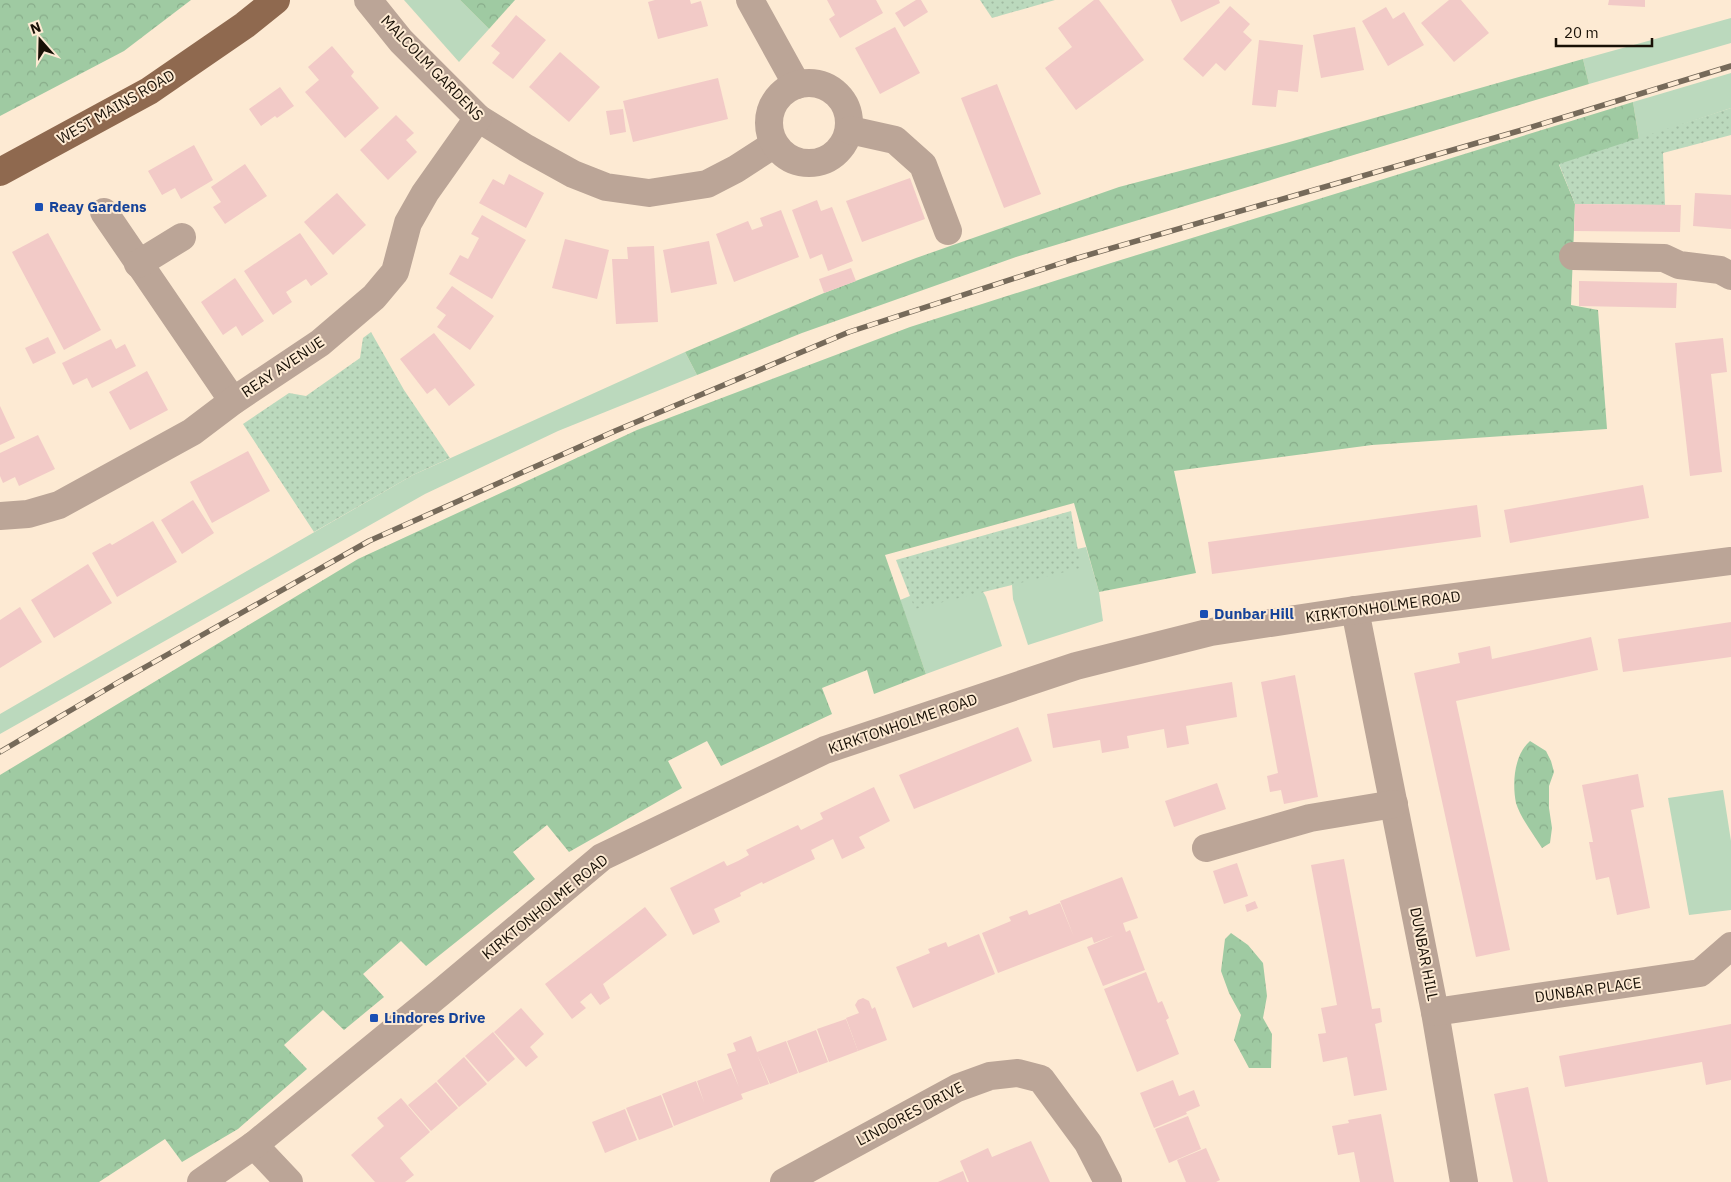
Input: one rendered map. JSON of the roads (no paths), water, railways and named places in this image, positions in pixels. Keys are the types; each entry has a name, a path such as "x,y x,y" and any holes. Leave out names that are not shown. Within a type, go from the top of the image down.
{"main road":[{"name":"WEST MAINS ROAD","path":"0,172 149,91 245,25 276,0"}],"street":[{"name":"MALCOLM GARDENS","path":"368,0 401,41 478,118 573,174 606,187 649,193 706,184 736,169 773,145"},
{"path":"750,0 797,84"},
{"path":"811,82 824,86 836,93 845,103 849,116 850,130 846,141 839,151 819,163 795,162 773,145 768,123 770,110 776,99 786,90 797,84 811,82"},
{"name":"REAY AVENUE","path":"0,516 28,514 59,505 192,432 233,401 320,343 374,297 395,272 408,223 425,193 478,118"},
{"path":"850,130 895,140 923,164 948,231"},
{"path":"104,212 233,401"},
{"path":"138,264 182,237"},
{"path":"1573,256 1664,258 1679,264 1720,270 1731,276"},
{"name":"KIRKTONHOLME ROAD","path":"201,1182 254,1145 602,857 826,750 1076,666 1211,632 1355,610 1731,561"},
{"name":"DUNBAR HILL","path":"1355,610 1435,1012 1464,1182"},
{"path":"1206,848 1310,818 1394,804"},
{"name":"DUNBAR PLACE","path":"1435,1012 1700,973 1731,946"},
{"name":"LINDORES DRIVE","path":"784,1182 956,1088 990,1076 1018,1073 1041,1080 1088,1143 1108,1182"},
{"path":"254,1145 288,1182"}],"railway":[{"path":"0,752 117,683 369,541 615,431 849,332 1074,259 1522,130 1731,66"}],"place":[{"name":"Reay Gardens","path":"39,207"},
{"name":"Dunbar Hill","path":"1204,614"},
{"name":"Lindores Drive","path":"374,1018"}]}
